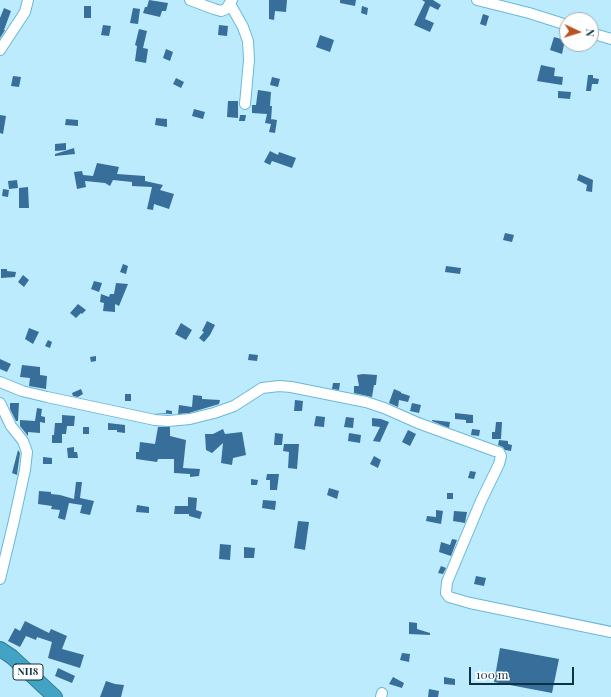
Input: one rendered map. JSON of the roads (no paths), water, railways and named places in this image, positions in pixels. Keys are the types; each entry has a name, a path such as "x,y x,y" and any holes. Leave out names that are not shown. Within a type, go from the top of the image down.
{"highway":[{"name":"NH8","path":"0,649 55,697"},
{"name":"NH8","path":"0,659 45,697"}],"street":[{"path":"0,50 25,12 28,0"},
{"path":"190,0 221,11 226,9 231,2"},
{"path":"477,0 529,13 559,22"},
{"path":"231,2 248,41 249,60 245,104"},
{"path":"599,35 611,39"},
{"path":"0,382 22,391 47,397 156,420 168,421 214,413 234,406 262,388 279,386 291,387 334,395 378,406 418,423 495,450 499,452 501,456 499,464 447,582 446,593 449,597 470,603 611,632"},
{"path":"0,403 11,426 23,441 27,452 25,470 0,579"}]}
